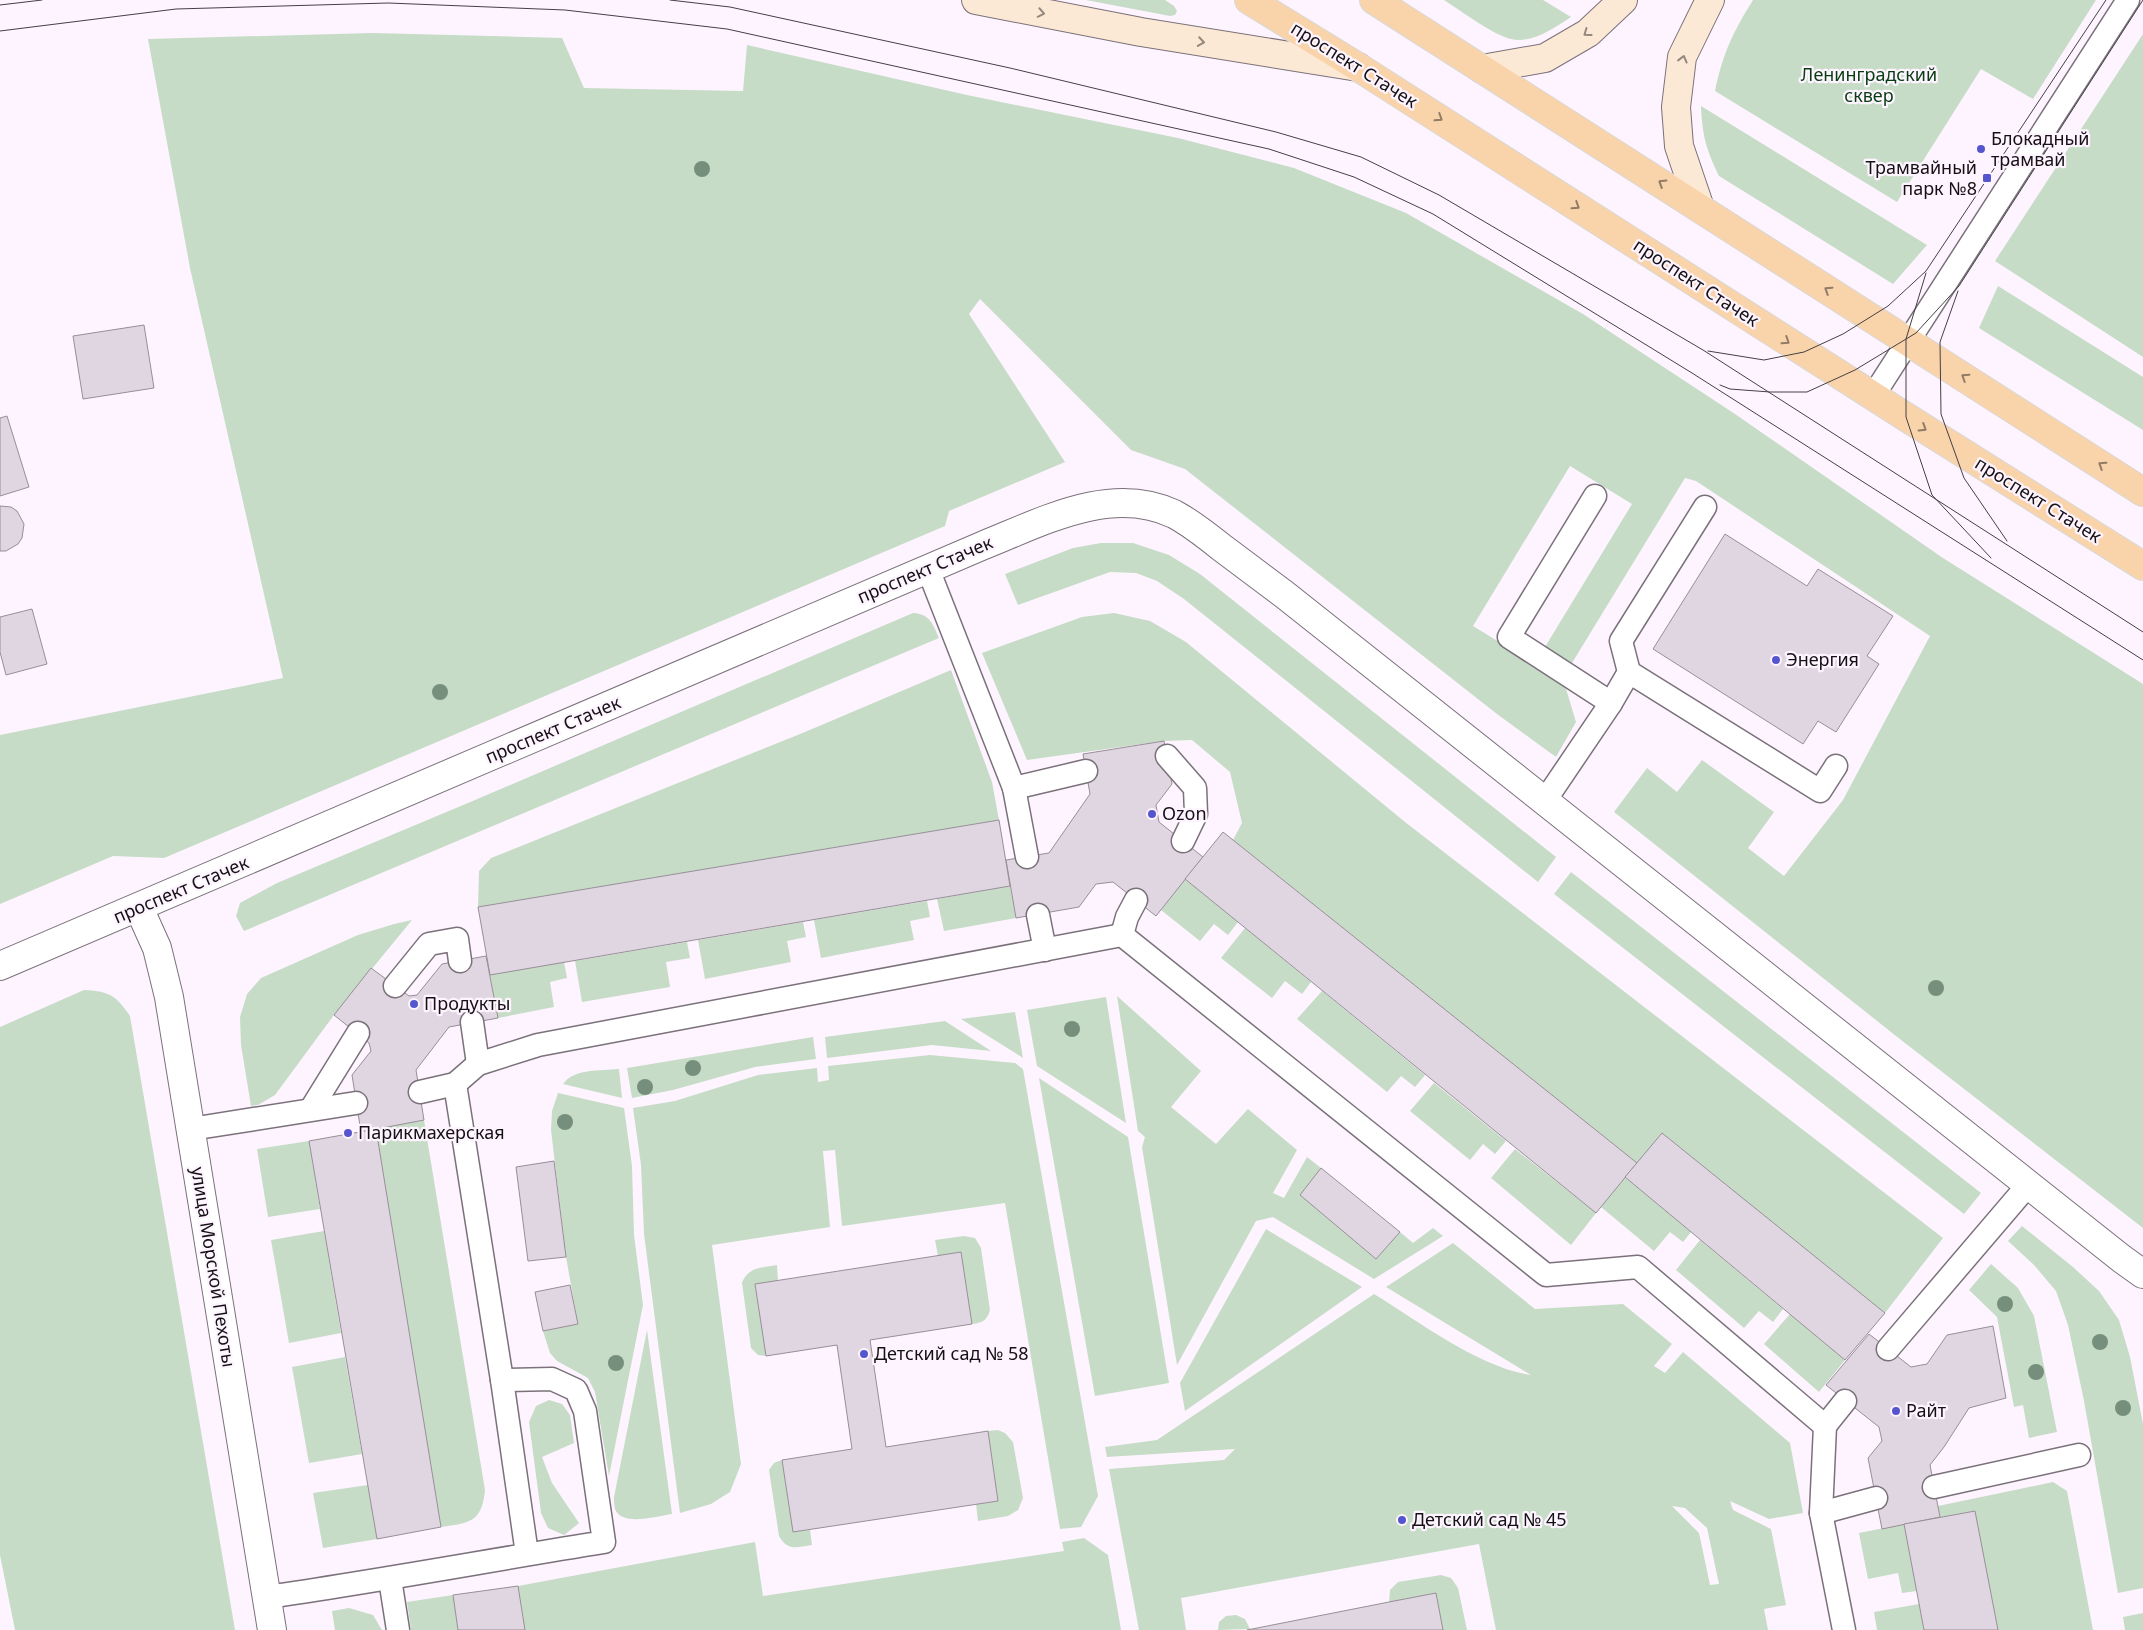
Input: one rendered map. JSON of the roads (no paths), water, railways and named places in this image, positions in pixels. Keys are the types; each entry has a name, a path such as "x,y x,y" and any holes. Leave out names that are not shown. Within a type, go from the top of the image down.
{"main road":[{"name":"проспект Стачек","path":"1249,0 1358,67 2143,566"},
{"path":"1374,0 2143,492"}],"street":[{"path":"976,0 1141,32 1358,67"},
{"path":"1482,69 1544,58 1588,33 1623,0"},
{"path":"1700,208 1679,146 1676,107 1682,58 1710,0"},
{"name":"проспект Стачек","path":"0,966 928,569 1061,514 1109,503 1143,505 1173,514 1197,529 1285,595 1544,802 2143,1274"},
{"name":"улица Морской Пехоты","path":"139,908 157,948 163,973 191,1129 272,1630"}],"lane":[{"path":"1873,396 1907,340 2128,0"},
{"path":"1595,496 1509,637 1611,703"},
{"path":"1544,802 1611,703 1629,672 1622,641 1705,506"},
{"path":"928,569 1014,788 1027,857"},
{"path":"1629,672 1820,791 1836,766"},
{"path":"1167,756 1194,788 1196,814 1183,841"},
{"path":"1014,788 1086,771"},
{"path":"1122,935 1127,917 1136,900"},
{"path":"1038,915 1045,950"},
{"path":"420,1092 455,1084 478,1064 538,1044 1122,935 1546,1275 1638,1267 1825,1426"},
{"path":"395,986 429,944 457,939 460,961"},
{"path":"472,1022 478,1064"},
{"path":"311,1109 358,1033"},
{"path":"455,1084 502,1380 527,1554"},
{"path":"191,1129 356,1103"},
{"path":"1888,1349 2028,1185"},
{"path":"267,1597 390,1579 604,1542 584,1411 576,1390 552,1379 502,1380"},
{"path":"1844,1630 1821,1513 1825,1426 1845,1401"},
{"path":"1934,1487 2079,1455"},
{"path":"1821,1513 1876,1498"},
{"path":"390,1579 398,1630"}],"tram line":[{"path":"0,5 42,0"},
{"path":"670,0 730,7 1010,68 1276,132 1361,157 1439,195 1703,350 2143,632"},
{"path":"1708,351 1764,360 1804,352 1843,334 1888,306 1926,271 2106,0"},
{"path":"1720,385 1730,389 1807,392 1855,370 1916,333 1959,286 2143,0"},
{"path":"0,31 176,9 388,3 565,10 727,29 1269,149 1354,177 1433,214 1692,373 2143,660"},
{"path":"1926,273 1906,339 1906,417 1932,495 1991,558"},
{"path":"1958,291 1940,342 1941,414 1964,478 2007,541"}],"place":[{"name":"Блокадный трамвай","path":"1981,149"},
{"name":"Трамвайный парк №8","path":"1987,178"},
{"name":"Энергия","path":"1776,660"},
{"name":"Ozon","path":"1152,814"},
{"name":"Продукты","path":"414,1004"},
{"name":"Парикмахерская","path":"348,1133"},
{"name":"Детский сад № 58","path":"864,1354"},
{"name":"Райт","path":"1896,1411"},
{"name":"Детский сад № 45","path":"1402,1520"}],"park label":[{"name":"Ленинградский сквер","path":"1869,85"}]}
